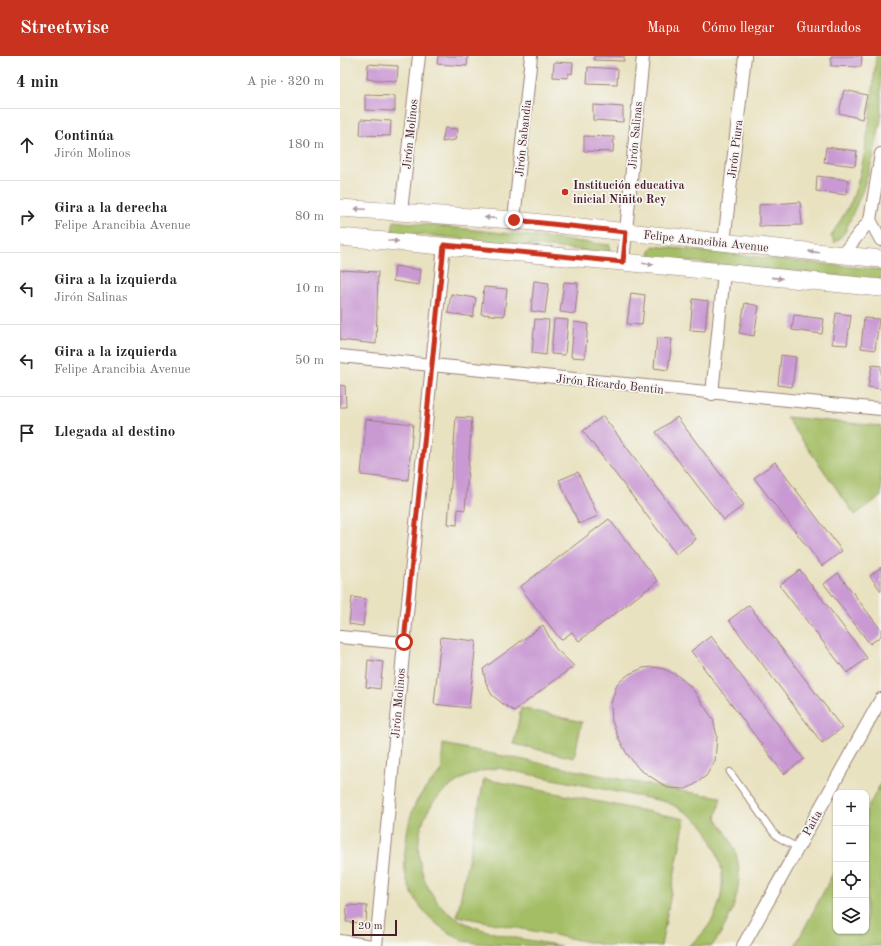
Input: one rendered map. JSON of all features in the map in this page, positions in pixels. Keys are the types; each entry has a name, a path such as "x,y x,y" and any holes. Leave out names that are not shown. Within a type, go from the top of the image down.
{"main road":[{"name":"Felipe Arancibia Avenue","path":"340,208 401,211 514,220 881,259"},
{"path":"340,237 444,245 881,288"}],"street":[{"name":"Jirón Molinos","path":"401,211 419,56"},
{"name":"Jirón Sabandia","path":"514,220 531,56"},
{"name":"Jirón Salinas","path":"623,262 643,56"},
{"name":"Jirón Piura","path":"724,243 745,56"},
{"path":"842,255 870,220 881,154"},
{"path":"870,220 881,240"},
{"name":"Jirón Molinos","path":"376,946 404,642 444,245"},
{"path":"712,394 724,273"},
{"name":"Jirón Ricardo Bentin","path":"340,356 712,394 881,409"},
{"path":"340,637 404,642"},
{"name":"Paita","path":"743,946 881,700"},
{"path":"340,942 372,946"}],"lane":[{"path":"730,772 772,832 798,848"}],"green space":[{"path":"876,56 881,56 881,119 873,158 862,192 845,232 835,243 831,236 851,202 857,187 861,169 868,130"},
{"path":"394,221 610,245 610,253 392,232"},
{"path":"653,246 881,270 881,280 651,258 649,254"},
{"path":"786,417 881,426 881,496 855,515"},
{"path":"521,708 582,722 574,758 514,744"},
{"path":"443,744 680,791 721,797 716,818 735,850 739,876 738,889 731,913 726,925 712,946 688,946 700,936 709,925 716,912 722,885 718,856 707,832 695,819 686,812 667,802 498,768 479,772 462,779 446,790 433,803 425,816 420,831 420,861 423,876 429,890 438,902 449,913 460,920 503,935 561,946 474,943 464,941 444,930 426,914 419,904 408,883 405,872 406,841 412,811 426,788 441,773"},
{"path":"484,779 685,819 661,946 609,946 457,916"},
{"path":"881,783 881,946 795,946 833,874 833,934 869,934 869,805"}],"building":[{"path":"438,56 468,56 467,66 437,64"},
{"path":"594,56 624,56 624,61 594,60"},
{"path":"831,56 862,56 861,67 831,66"},
{"path":"554,62 573,63 572,74 568,73 568,78 553,77"},
{"path":"368,64 398,66 397,81 367,79"},
{"path":"588,67 618,69 617,84 587,83"},
{"path":"844,90 867,95 862,119 839,113"},
{"path":"365,95 395,96 395,111 365,110"},
{"path":"593,105 623,107 623,122 593,120"},
{"path":"361,119 391,121 390,136 360,135"},
{"path":"445,128 458,129 455,140 442,142"},
{"path":"584,136 614,137 613,152 584,151"},
{"path":"826,147 857,151 855,166 824,162"},
{"path":"817,176 848,180 846,195 816,191"},
{"path":"800,202 802,225 759,226 759,205"},
{"path":"395,266 421,270 419,285 393,281"},
{"path":"340,270 378,272 376,344 340,340"},
{"path":"534,281 549,283 545,313 531,311"},
{"path":"564,282 578,283 575,314 560,312"},
{"path":"484,287 507,289 504,316 481,314"},
{"path":"631,293 645,295 642,325 627,324"},
{"path":"451,294 476,298 473,317 448,313"},
{"path":"693,299 708,301 705,331 690,330"},
{"path":"745,303 759,306 754,336 739,333"},
{"path":"836,313 851,315 847,345 832,344"},
{"path":"794,315 824,319 822,334 792,330"},
{"path":"864,318 879,319 875,350 861,348"},
{"path":"535,319 549,320 546,355 532,353"},
{"path":"554,319 568,320 565,355 551,354"},
{"path":"574,322 588,324 585,358 571,357"},
{"path":"657,338 672,339 668,370 654,368"},
{"path":"781,355 796,357 792,387 778,385"},
{"path":"872,365 881,366 881,389 868,387"},
{"path":"340,385 345,386 346,407 340,407"},
{"path":"603,416 696,539 676,554 583,431"},
{"path":"456,417 472,418 465,510 458,509 457,525 448,524"},
{"path":"677,417 744,505 724,520 656,432"},
{"path":"366,419 413,424 408,480 361,475"},
{"path":"775,462 842,551 822,566 754,478"},
{"path":"578,472 598,516 579,524 559,480"},
{"path":"609,519 658,581 579,641 572,632 561,640 520,587"},
{"path":"881,567 881,591 870,576"},
{"path":"800,570 867,658 847,673 779,585"},
{"path":"838,573 881,630 881,636 870,644 824,584"},
{"path":"352,597 366,599 363,626 349,624"},
{"path":"749,605 842,728 822,743 729,620"},
{"path":"543,625 555,648 574,666 514,711 492,695 486,683 483,669"},
{"path":"711,636 804,759 784,774 691,651"},
{"path":"441,637 476,641 469,708 434,704"},
{"path":"368,660 383,662 380,689 366,687"},
{"path":"654,667 664,669 677,675 691,687 713,719 717,736 715,761 706,776 686,789 668,788 639,769 627,754 612,721 611,703 617,684 629,674 643,668"},
{"path":"347,905 367,906 366,923 346,922"}],"place":[{"name":"Institución educativa inicial Niñito Rey","path":"565,192"}],"route":[{"path":"404,642 444,245 623,262 626,232 514,220"}]}
